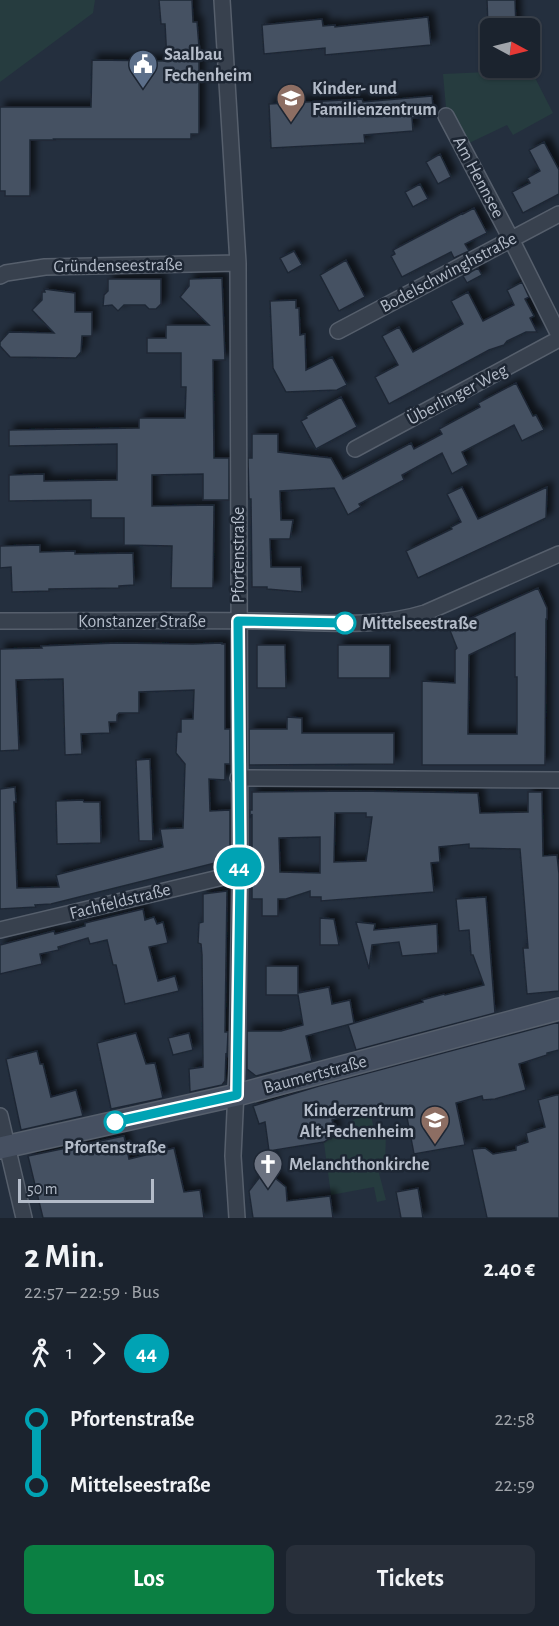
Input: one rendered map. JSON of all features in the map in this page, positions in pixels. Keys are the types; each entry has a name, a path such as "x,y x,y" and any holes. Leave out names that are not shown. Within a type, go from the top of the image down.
{"street":[{"name":"Pfortenstraße","path":"222,0 238,263 240,873 237,1095 233,1156 237,1218"},
{"name":"Am Hennsee","path":"447,116 559,337"},
{"name":"Bodelschwinghstraße","path":"338,331 559,214"},
{"name":"Gründenseestraße","path":"0,276 45,267 238,263"},
{"name":"Überlinger Weg","path":"355,449 559,337"},
{"name":"Konstanzer Straße","path":"0,621 368,623 410,618 559,554"},
{"path":"238,778 559,780"},
{"name":"Fachfeldstraße","path":"0,930 240,873"},
{"name":"Baumertstraße","path":"4,1147 237,1095 559,1009"},
{"path":"0,1116 4,1147 24,1218"}],"green space":[{"path":"0,0 95,0 93,13 0,82"},
{"path":"480,72 480,78 535,78 553,113 513,135 507,125 465,145 446,108 443,74"},
{"path":"375,1107 377,1113 371,1116 375,1133 386,1131 385,1171 379,1173 386,1200 377,1202 374,1187 331,1195 324,1143 364,1112"}],"building":[{"path":"159,0 192,0 193,22 197,22 199,47 199,134 191,134 191,139 30,140 30,196 5,196 5,191 0,191 0,107 91,107 92,60 167,61 165,24 161,24"},
{"path":"487,0 515,0 516,18 488,18"},
{"path":"428,17 431,45 325,55 325,48 264,54 262,25 322,19 323,26 335,25 335,27"},
{"path":"432,96 434,117 412,118 413,131 364,135 365,143 271,148 269,104 362,99 363,102"},
{"path":"544,142 559,170 559,194 523,213 512,192 530,183 527,178 540,171 529,150"},
{"path":"440,154 451,177 438,184 426,162"},
{"path":"420,184 428,199 413,207 405,192"},
{"path":"474,208 487,233 465,244 469,251 454,258 451,252 402,277 391,256 395,254 393,250"},
{"path":"294,251 302,265 288,273 280,258"},
{"path":"346,260 365,297 339,311 320,275"},
{"path":"478,268 482,275 467,283 463,276"},
{"path":"222,278 225,360 213,360 214,458 229,458 229,500 203,500 203,474 152,475 152,506 214,505 213,588 171,588 172,546 124,545 124,518 91,518 91,500 9,501 9,475 44,474 44,481 117,480 117,444 9,446 9,430 139,428 139,418 185,418 186,387 181,387 181,353 147,353 147,338 166,338 166,325 209,325 180,297 189,286 189,279"},
{"path":"108,279 161,279 161,304 156,309 149,309 145,305 124,305 118,311 112,305 103,306 104,295 108,291"},
{"path":"522,282 529,297 525,299 534,316 530,318 537,332 526,332 507,341 504,345 489,350 389,404 375,377 398,365 382,336 399,327 413,352 463,324 451,301 468,292 483,321 514,305 507,290"},
{"path":"44,289 75,293 75,312 92,312 92,336 82,336 81,352 76,358 10,357 0,346 0,342 9,332 54,333 32,310 42,300"},
{"path":"296,300 296,308 299,308 300,335 305,334 306,370 332,357 347,385 337,390 286,392 273,368 270,301"},
{"path":"516,383 533,416 536,415 544,430 522,441 514,425 462,452 468,465 452,474 442,453 402,475 404,480 359,504 361,507 348,515 334,488 280,491 281,520 293,520 290,539 270,539 271,567 301,567 302,592 252,587 248,458 252,458 252,434 278,434 278,452 331,458 343,479 411,443 414,449 442,434 439,429 480,407 478,403"},
{"path":"341,397 357,427 316,449 301,421"},
{"path":"462,487 478,519 547,487 546,518 418,578 406,551 452,529 451,527 461,522 447,494"},
{"path":"40,545 40,552 133,553 134,585 119,586 119,588 12,592 11,567 0,568 0,546"},
{"path":"538,588 547,608 545,765 422,765 422,681 455,683 455,650 457,648 449,628","holes":["515,633 515,677 517,677 517,734 468,734 469,655"]},
{"path":"117,643 225,644 225,729 230,729 230,764 225,764 225,780 209,779 210,811 230,810 230,849 223,861 51,904 0,909 0,789 15,787 17,888 59,887 56,875 163,847 160,829 183,828 185,764 176,753 177,732 181,732 181,719 193,719 194,690 139,692 139,713 119,713 117,722 109,722 110,733 81,734 82,754 65,755 63,679 16,680 19,750 0,751 0,649"},
{"path":"257,645 285,645 286,688 257,688"},
{"path":"338,645 390,645 390,678 338,678"},
{"path":"287,717 302,718 302,733 394,733 394,764 249,765 249,729 287,729"},
{"path":"150,759 153,841 139,841 136,760"},
{"path":"252,792 478,793 480,813 528,812 528,792 542,792 543,856 557,855 559,874 559,991 527,994 523,948 528,948 520,849 469,848 469,844 439,847 440,862 431,863 434,892 321,901 321,897 310,897 310,891 286,899 278,899 278,916 262,916 262,899 252,899 252,814 250,818 250,810 252,810","holes":["335,813 366,813 366,817 372,817 366,861 334,862","320,837 320,873 280,872 279,838"]},
{"path":"83,800 84,802 100,802 101,843 57,844 56,801"},
{"path":"227,891 225,1032 228,1032 225,1081 222,1085 190,1092 189,1069 203,1067 202,955 201,944 198,943 199,923 203,922 203,894"},
{"path":"486,897 495,1013 356,1050 348,1025 423,1002 422,1000 484,985 473,955 471,955 469,930 459,931 456,899"},
{"path":"143,909 145,920 154,917 157,924 163,922 168,943 149,947 158,981 175,976 179,991 125,1004 116,965 113,965 107,940 90,944 88,938 58,947 59,950 40,954 42,964 0,974 0,945 54,931 55,934 85,926 85,923"},
{"path":"320,918 334,919 339,945 320,945"},
{"path":"356,922 375,924 374,930 437,924 438,953 402,956 399,942 372,945 369,969"},
{"path":"266,966 298,966 298,993 329,987 332,1004 350,1000 354,1023 306,1036 312,1061 256,1076 247,1069 247,1031 281,1031 303,1025 298,995 266,995"},
{"path":"559,1022 559,1050 519,1064 526,1090 495,1099 483,1100 482,1096 456,1103 465,1145 414,1154 405,1107 383,1113 382,1107 332,1120 336,1134 324,1142 269,1151 265,1122 259,1124 253,1106 319,1086"},
{"path":"136,1033 146,1064 155,1063 163,1098 111,1109 97,1043"},
{"path":"189,1033 193,1050 173,1055 168,1038"},
{"path":"37,1051 40,1064 43,1064 51,1097 76,1090 83,1116 21,1130 6,1059"},
{"path":"559,1095 559,1218 487,1218 472,1149 485,1148 493,1154 516,1150 516,1146 528,1142 526,1133 545,1127 538,1100"},
{"path":"124,1136 129,1159 174,1148 184,1192 200,1190 204,1218 43,1218 28,1156"},
{"name":"Melanchthonkirche","path":"271,1155 274,1177 286,1187 287,1201 330,1196 333,1218 253,1218 249,1191 259,1178 258,1166"},
{"path":"418,1188 423,1218 401,1218 396,1192"}],"bus line":[{"name":"44","path":"115,1122 237,1095 240,873 238,621 345,623"}],"place":[{"name":"Saalbau Fechenheim","path":"143,90"},
{"name":"Kinder- und Familienzentrum","path":"291,124"},
{"name":"Mittelseestraße","path":"345,623"},
{"name":"Pfortenstraße","path":"115,1122"},
{"name":"Kinderzentrum Alt-Fechenheim","path":"435,1146"},
{"name":"Melanchthonkirche","path":"268,1190"}]}
